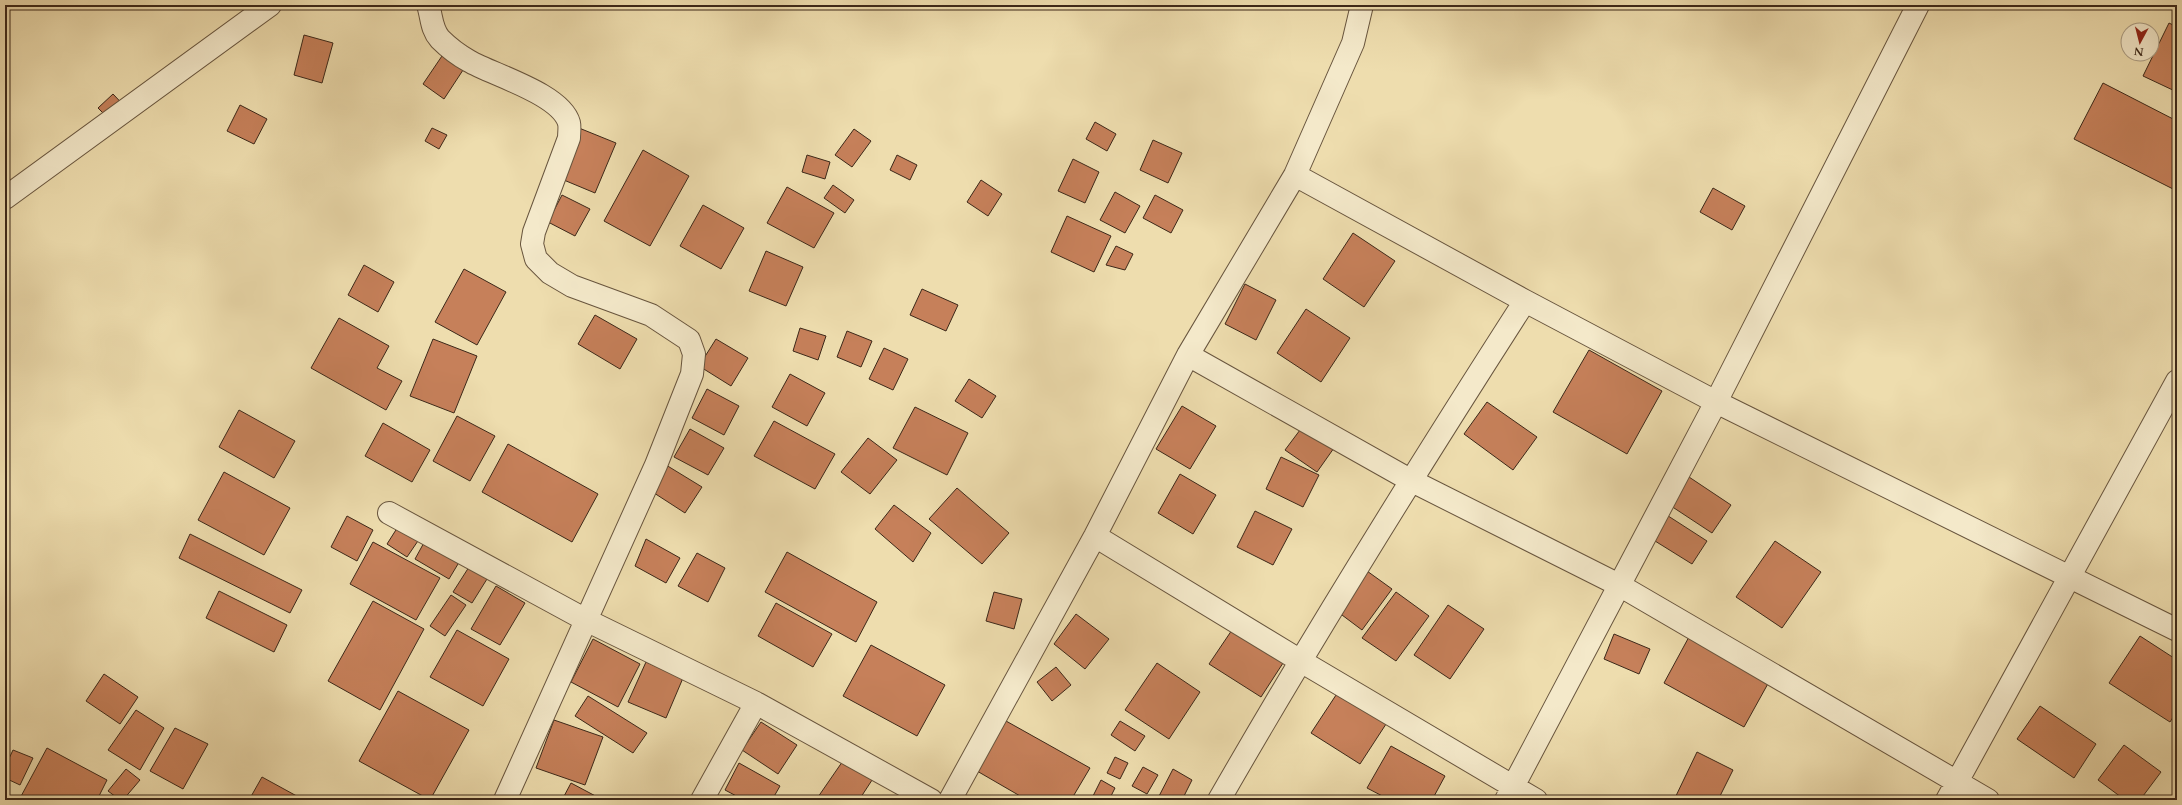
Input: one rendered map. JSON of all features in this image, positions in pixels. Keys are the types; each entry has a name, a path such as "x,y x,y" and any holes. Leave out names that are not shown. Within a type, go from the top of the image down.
{"street":[{"path":"5,198 270,5"},
{"path":"428,5 432,26 439,39 470,62 524,85 546,98 560,109 569,122 569,138 534,232 532,244 536,259 550,273 572,286 651,315 689,340 694,354 692,374 656,465 505,800"},
{"path":"950,800 1095,536 1188,355 1295,175 1353,43 1362,5"},
{"path":"1510,793 1716,402 1918,5"},
{"path":"1295,175 1525,302 1716,402 2177,630"},
{"path":"1219,800 1299,660 1410,480 1525,302"},
{"path":"1188,355 1410,480 1619,585 1952,791 1988,800"},
{"path":"1952,791 2071,577 2177,381"},
{"path":"389,514 586,620 756,703 932,800"},
{"path":"1095,536 1299,660 1510,793 1536,800"},
{"path":"702,800 756,703"}],"building":[{"path":"2169,23 2177,27 2177,92 2143,76 2150,62 2160,62 2160,41"},
{"path":"304,35 333,43 322,83 294,75"},
{"path":"444,53 465,67 444,99 423,84"},
{"path":"2103,83 2177,121 2177,191 2074,139"},
{"path":"113,94 132,114 118,128 98,108"},
{"path":"240,105 267,119 254,144 227,131"},
{"path":"1095,122 1116,134 1107,151 1086,139"},
{"path":"432,128 447,135 439,149 425,141"},
{"path":"579,128 616,143 595,193 559,178"},
{"path":"854,129 871,141 852,167 835,155"},
{"path":"1153,140 1182,153 1168,183 1140,170"},
{"path":"643,150 689,176 650,246 604,221"},
{"path":"807,155 830,162 825,179 802,172"},
{"path":"897,155 917,165 910,180 890,170"},
{"path":"1073,159 1099,172 1085,203 1058,191"},
{"path":"981,180 1002,194 988,216 967,202"},
{"path":"833,185 854,200 845,213 824,198"},
{"path":"787,187 834,213 814,248 767,223"},
{"path":"1713,188 1745,206 1732,230 1700,212"},
{"path":"1115,192 1140,206 1125,233 1100,220"},
{"path":"562,195 590,209 575,236 548,222"},
{"path":"1155,195 1183,210 1171,233 1143,218"},
{"path":"703,205 744,228 721,269 680,246"},
{"path":"1067,216 1111,236 1094,272 1051,252"},
{"path":"1353,233 1395,261 1364,307 1323,279"},
{"path":"1116,246 1133,254 1125,270 1106,265"},
{"path":"766,251 803,267 786,306 749,291"},
{"path":"364,265 394,282 378,312 348,295"},
{"path":"464,269 506,292 477,345 435,322"},
{"path":"1245,284 1276,300 1256,340 1225,324"},
{"path":"922,289 958,305 946,331 910,315"},
{"path":"1306,309 1350,338 1321,382 1277,353"},
{"path":"595,315 637,339 620,369 578,344"},
{"path":"339,318 389,346 377,368 402,381 386,410 311,368"},
{"path":"800,328 826,336 818,360 793,351"},
{"path":"847,331 872,341 861,367 837,357"},
{"path":"433,339 477,356 454,413 410,396"},
{"path":"716,339 748,358 731,386 699,366"},
{"path":"884,348 908,359 893,390 869,379"},
{"path":"1589,350 1662,391 1627,454 1553,412"},
{"path":"790,374 825,393 807,426 772,407"},
{"path":"969,379 996,396 982,418 955,401"},
{"path":"707,389 739,406 724,435 692,418"},
{"path":"1487,402 1537,437 1513,470 1464,434"},
{"path":"1182,406 1216,426 1190,469 1156,449"},
{"path":"915,407 968,433 947,475 893,448"},
{"path":"239,410 295,441 274,478 219,447"},
{"path":"457,416 495,436 470,481 433,461"},
{"path":"774,421 835,454 815,489 754,456"},
{"path":"383,423 430,450 412,482 365,456"},
{"path":"1303,426 1334,448 1317,472 1285,450"},
{"path":"690,429 724,448 708,475 674,457"},
{"path":"868,438 897,460 870,494 841,472"},
{"path":"508,444 598,494 572,542 482,492"},
{"path":"1281,457 1319,475 1303,507 1266,489"},
{"path":"666,465 702,487 685,513 651,491"},
{"path":"224,472 290,508 264,555 198,520"},
{"path":"1180,474 1216,495 1193,534 1158,513"},
{"path":"1686,475 1731,505 1712,533 1668,504"},
{"path":"957,488 1009,533 982,564 929,519"},
{"path":"894,505 931,533 913,562 875,529"},
{"path":"1255,511 1292,529 1273,565 1237,547"},
{"path":"1662,512 1707,541 1692,564 1647,536"},
{"path":"347,516 373,530 357,561 331,547"},
{"path":"401,522 422,535 407,557 387,544"},
{"path":"190,534 302,590 290,613 179,558"},
{"path":"426,539 461,559 449,579 415,559"},
{"path":"646,539 680,558 666,583 635,566"},
{"path":"1775,541 1821,572 1782,628 1736,597"},
{"path":"373,542 440,578 416,620 350,584"},
{"path":"787,552 877,602 856,642 765,592"},
{"path":"697,553 725,568 708,602 678,586"},
{"path":"469,567 487,579 472,603 453,592"},
{"path":"1367,571 1392,589 1362,630 1338,612"},
{"path":"496,586 525,603 500,645 471,629"},
{"path":"219,591 287,625 274,652 206,618"},
{"path":"994,592 1022,599 1014,629 986,621"},
{"path":"1396,592 1429,616 1396,661 1362,638"},
{"path":"451,595 466,605 445,636 430,626"},
{"path":"373,601 424,629 380,710 328,681"},
{"path":"776,603 832,634 813,667 758,636"},
{"path":"1448,605 1484,629 1450,679 1414,655"},
{"path":"1076,614 1109,639 1085,669 1054,644"},
{"path":"1234,627 1285,660 1261,697 1209,664"},
{"path":"457,630 509,659 483,706 430,677"},
{"path":"1614,634 1650,649 1639,674 1604,659"},
{"path":"1690,635 1770,680 1744,727 1664,683"},
{"path":"2140,636 2177,660 2177,711 2170,722 2109,683"},
{"path":"593,639 640,664 618,707 571,682"},
{"path":"871,645 945,685 917,736 843,696"},
{"path":"646,662 683,678 666,718 628,702"},
{"path":"1157,663 1200,692 1169,739 1125,710"},
{"path":"1056,667 1071,685 1052,701 1037,682"},
{"path":"104,674 138,697 120,724 86,701"},
{"path":"1340,689 1388,721 1360,764 1311,733"},
{"path":"398,691 469,730 430,800 359,761"},
{"path":"588,696 647,733 633,753 575,716"},
{"path":"2040,706 2096,744 2074,778 2017,739"},
{"path":"136,710 164,728 140,770 108,750"},
{"path":"554,720 603,737 585,785 536,768"},
{"path":"1006,721 1090,768 1071,800 1027,800 977,771"},
{"path":"1120,721 1145,736 1135,751 1111,735"},
{"path":"761,722 797,745 778,774 742,750"},
{"path":"175,728 208,744 183,789 150,771"},
{"path":"2124,745 2161,772 2140,800 2125,800 2098,780"},
{"path":"1391,746 1445,776 1432,800 1390,800 1367,788"},
{"path":"47,748 107,780 97,800 19,800"},
{"path":"13,750 33,758 20,785 5,778 5,767"},
{"path":"1697,752 1733,770 1718,800 1674,800"},
{"path":"847,755 876,774 859,800 823,800 818,797"},
{"path":"1115,757 1128,763 1120,779 1107,773"},
{"path":"739,763 780,786 772,800 744,800 725,790"},
{"path":"1143,767 1158,775 1147,794 1132,786"},
{"path":"126,769 140,780 123,800 120,800 108,791"},
{"path":"1173,769 1192,780 1182,800 1157,800"},
{"path":"262,777 304,800 249,800"},
{"path":"1101,780 1115,788 1109,800 1091,800"},
{"path":"571,783 603,800 562,800"}]}
